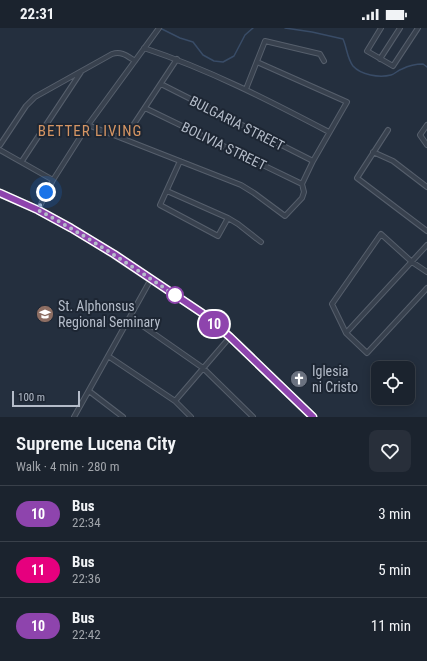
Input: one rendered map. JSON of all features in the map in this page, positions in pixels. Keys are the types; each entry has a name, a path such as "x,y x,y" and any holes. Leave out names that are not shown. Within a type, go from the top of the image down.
{"main road":[{"path":"0,193 38,210 71,228 202,313 230,337 313,417"}],"street":[{"path":"38,210 53,180 88,125 159,28"},
{"path":"381,28 367,51 393,66 418,28"},
{"path":"380,59 400,28"},
{"path":"246,89 265,40 320,54 324,61"},
{"path":"144,48 176,59 246,89 329,132"},
{"path":"0,145 26,106 35,97 82,70 116,53 124,54 135,61"},
{"path":"124,139 176,59"},
{"path":"88,125 241,185 285,216 302,198 304,192 302,184 313,161 347,102 257,62"},
{"path":"22,161 82,70"},
{"name":"BULGARIA STREET","path":"161,84 313,161"},
{"name":"BOLIVIA STREET","path":"145,108 302,184"},
{"path":"427,125 420,135 427,145"},
{"path":"388,130 357,178 427,231"},
{"path":"0,150 22,161 53,180"},
{"path":"374,152 393,161 427,186"},
{"path":"180,162 160,205 218,236 228,218"},
{"path":"167,191 228,218 261,242"},
{"path":"426,290 367,353 346,333 332,304 381,234 412,262 427,272"},
{"path":"346,333 427,245"},
{"path":"74,417 151,279"},
{"path":"130,317 203,368 253,417"},
{"path":"175,401 230,337"},
{"path":"108,356 175,401 191,417"},
{"path":"89,391 123,417"}],"waterway":[{"path":"160,28 180,38 193,42 203,55 214,61 223,62 234,56 245,35 253,28"},
{"path":"285,28 343,39 349,60 356,69 365,74 386,76 412,65 423,64 427,67"}],"bus line":[{"name":"10","path":"0,193 38,210 71,228 114,254 202,313 230,337 313,417"}],"place":[{"name":"St. Alphonsus Regional Seminary","path":"45,314"},
{"name":"Iglesia ni Cristo","path":"299,379"}],"district":[{"name":"BETTER LIVING","path":"90,131"}],"route":[{"path":"46,192 38,210 104,248 179,298 175,295"}]}
